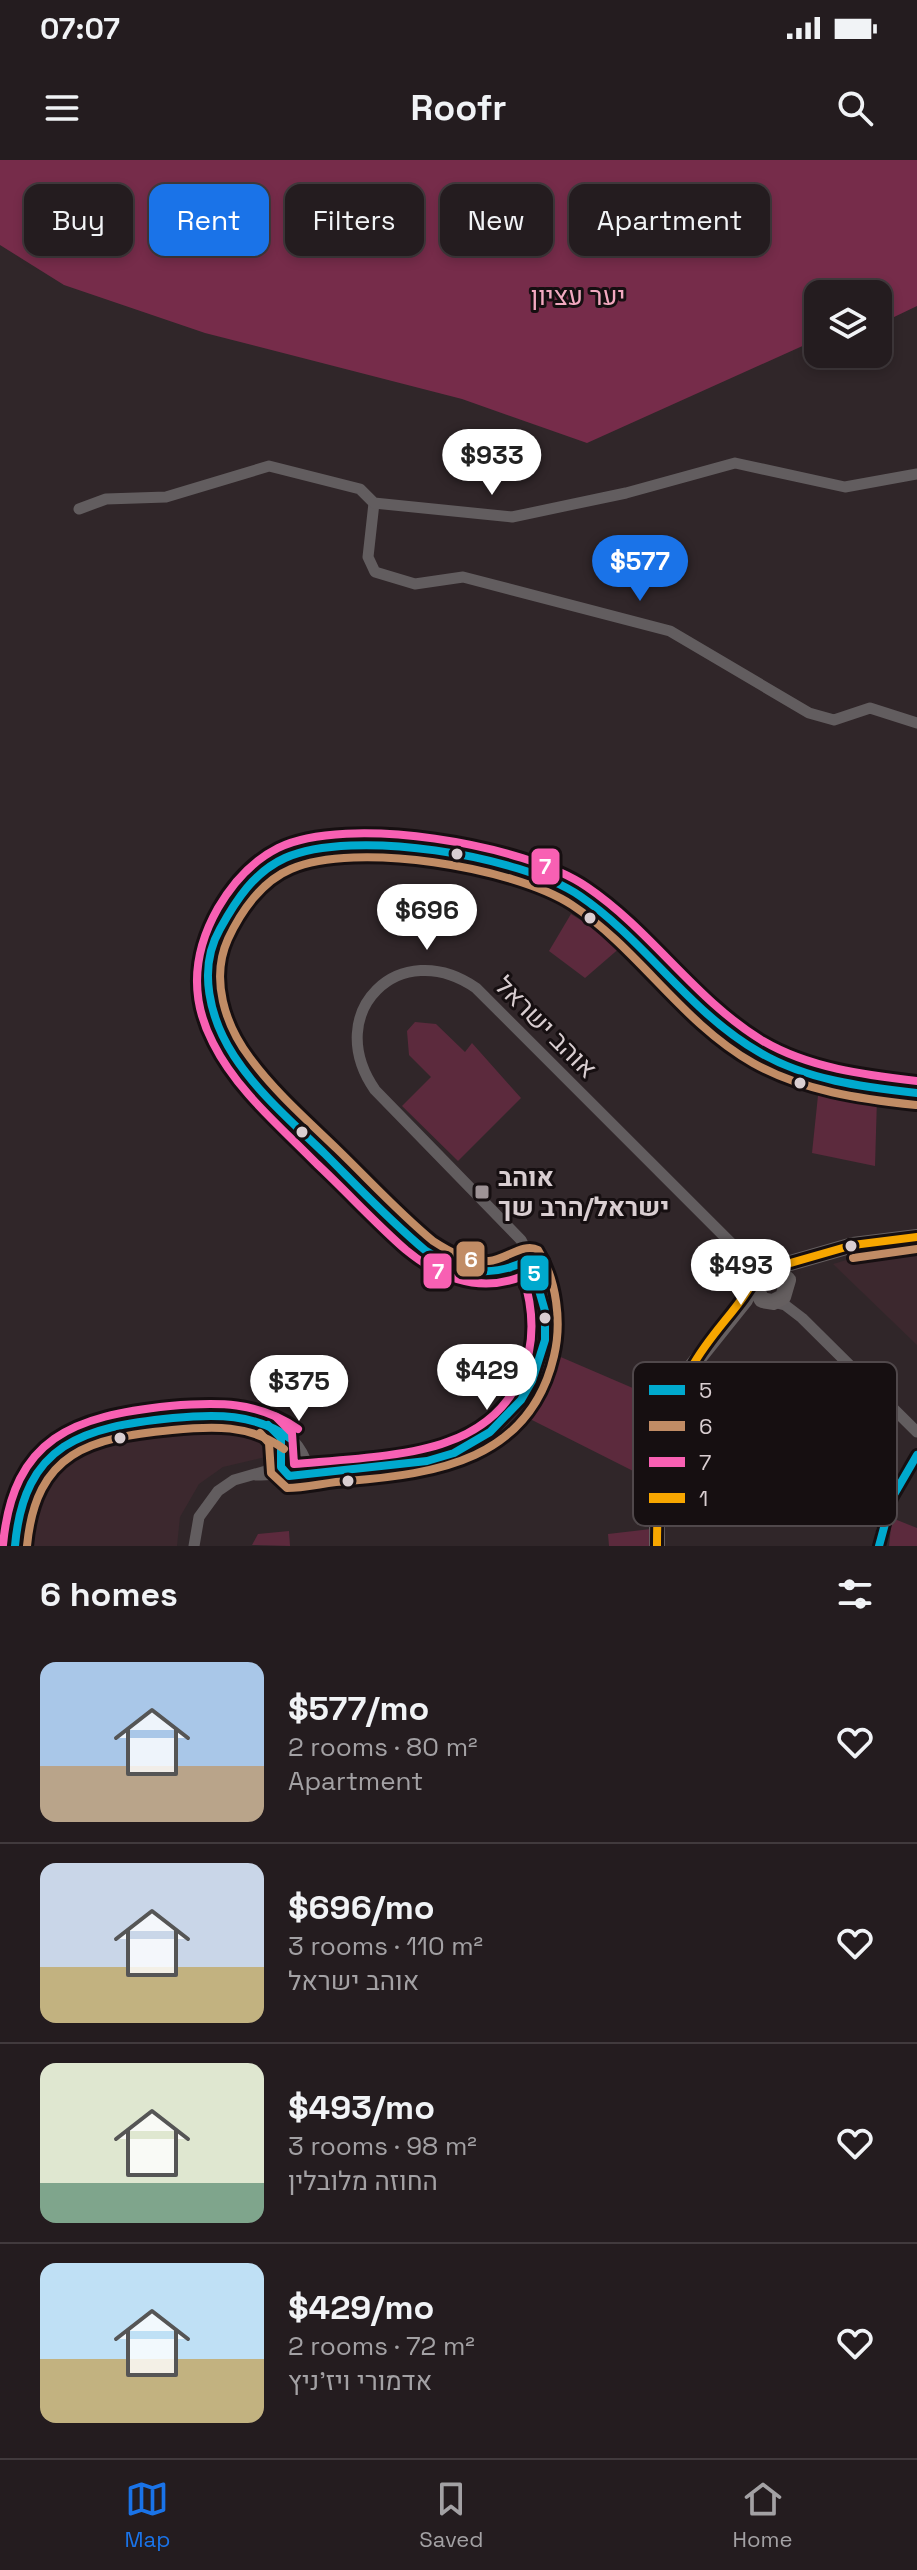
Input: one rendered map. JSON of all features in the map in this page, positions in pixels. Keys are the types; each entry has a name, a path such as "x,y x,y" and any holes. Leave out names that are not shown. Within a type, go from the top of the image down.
{"street":[{"path":"79,509 106,499 166,497 269,466 360,489 374,503 512,517 626,493 735,463 845,487 917,474"},
{"path":"374,503 368,557 375,572 415,584 463,577 601,610 670,631 809,713 834,720 870,708 917,723"},
{"path":"530,1259 503,1272 475,1273 449,1265 426,1251 261,1090 232,1054 214,1016 209,996 209,957 225,917 239,898 279,862 320,846 362,843 478,858 538,875 589,902 710,1019 761,1054 828,1078 917,1093"},
{"name":"אוהב ישראל","path":"256,1475 415,1463 454,1453 481,1439 507,1417 536,1370 545,1339 546,1317 530,1259 521,1240 498,1212 375,1090 360,1069 355,1047 357,1026 365,1007 394,978 414,970 435,969 456,974 476,988 763,1274"},
{"path":"695,1362 763,1274 860,1244 917,1237"},
{"path":"730,1318 783,1297 799,1272 825,1255"},
{"path":"763,1274 783,1272 793,1306 802,1318"},
{"path":"763,1274 755,1293 770,1302 785,1305 846,1362"},
{"path":"897,1412 917,1432"},
{"path":"15,1546 18,1516 33,1479 54,1455 79,1435 118,1424 201,1415 240,1417 283,1433 304,1455"},
{"path":"268,1425 281,1438 282,1471 296,1474 304,1455"},
{"path":"194,1546 199,1517 211,1498 234,1480 271,1468 290,1450 337,1469"},
{"path":"897,1489 917,1455"},
{"path":"879,1546 883,1526"}],"shaded area":[{"path":"571,914 622,946 585,978 549,951"},
{"path":"415,1022 436,1024 465,1052 472,1043 521,1098 458,1161 402,1106 431,1077 409,1055 407,1031"},
{"path":"819,1086 877,1098 875,1166 812,1153"},
{"path":"917,1249 917,1345 833,1264 863,1255"},
{"path":"556,1355 633,1388 633,1471 528,1418 547,1383"},
{"path":"211,1418 264,1435 274,1445 270,1456 223,1467 199,1484 180,1517 177,1546 26,1546 25,1527 37,1490 45,1475 69,1450 104,1435"},
{"path":"897,1520 917,1528 917,1546 889,1546 891,1526 897,1526"},
{"path":"651,1529 653,1546 609,1546 608,1534"},
{"path":"289,1531 290,1546 252,1545 258,1534"}],"green space":[{"name":"יער עציון","path":"0,160 917,160 917,306 892,318 892,280 804,280 804,345 587,443 462,399 205,333 64,285 0,245"}],"transit line":[{"name":"7","path":"276,1417 292,1433 294,1464 393,1454 447,1442 472,1430 493,1415 510,1397 529,1353 531,1328 523,1276 507,1281 476,1283 446,1275 419,1260 383,1229 260,1107 234,1077 213,1043 205,1026 197,992 203,941 218,908 236,882 251,866 278,848 308,838 389,834 480,847 522,858 587,887 632,924 716,1006 763,1041 818,1064 917,1081"},
{"name":"5","path":"268,1425 281,1438 281,1467 289,1476 427,1461 454,1453 490,1432 521,1400 532,1381 545,1340 545,1311 530,1259 503,1269 477,1271 452,1264 426,1251 276,1107 243,1070 226,1042 209,994 209,961 213,944 239,897 264,871 285,858 314,849 392,846 478,858 553,881 604,914 711,1017 759,1052 815,1076 917,1093"},
{"name":"6","path":"260,1433 269,1443 271,1473 287,1488 381,1478 446,1466 475,1455 501,1439 524,1418 542,1391 554,1356 558,1330 554,1288 538,1250 527,1248 495,1260 481,1261 460,1256 433,1241 292,1105 241,1045 227,1016 220,986 223,954 233,928 246,908 280,874 319,861 354,857 434,862 513,879 546,891 596,923 704,1028 753,1063 812,1087 916,1105"},
{"name":"1","path":"695,1362 759,1272 853,1245 917,1237"},
{"name":"6","path":"853,1258 917,1249"},
{"name":"7","path":"3,1545 9,1508 20,1479 35,1456 54,1439 78,1426 136,1410 220,1404 268,1413 298,1429"},
{"name":"5","path":"15,1546 21,1511 31,1484 45,1463 64,1447 86,1435 141,1422 219,1416 263,1424 291,1439"},
{"name":"6","path":"27,1546 32,1514 42,1489 55,1470 72,1455 92,1445 143,1433 216,1428 258,1435 284,1449"},
{"name":"5","path":"897,1489 917,1455"},
{"name":"1","path":"657,1526 657,1546"},
{"name":"5","path":"879,1546 884,1526"}],"place":[{"name":"אוהב ישראל/הרב שך","path":"482,1192"}]}
